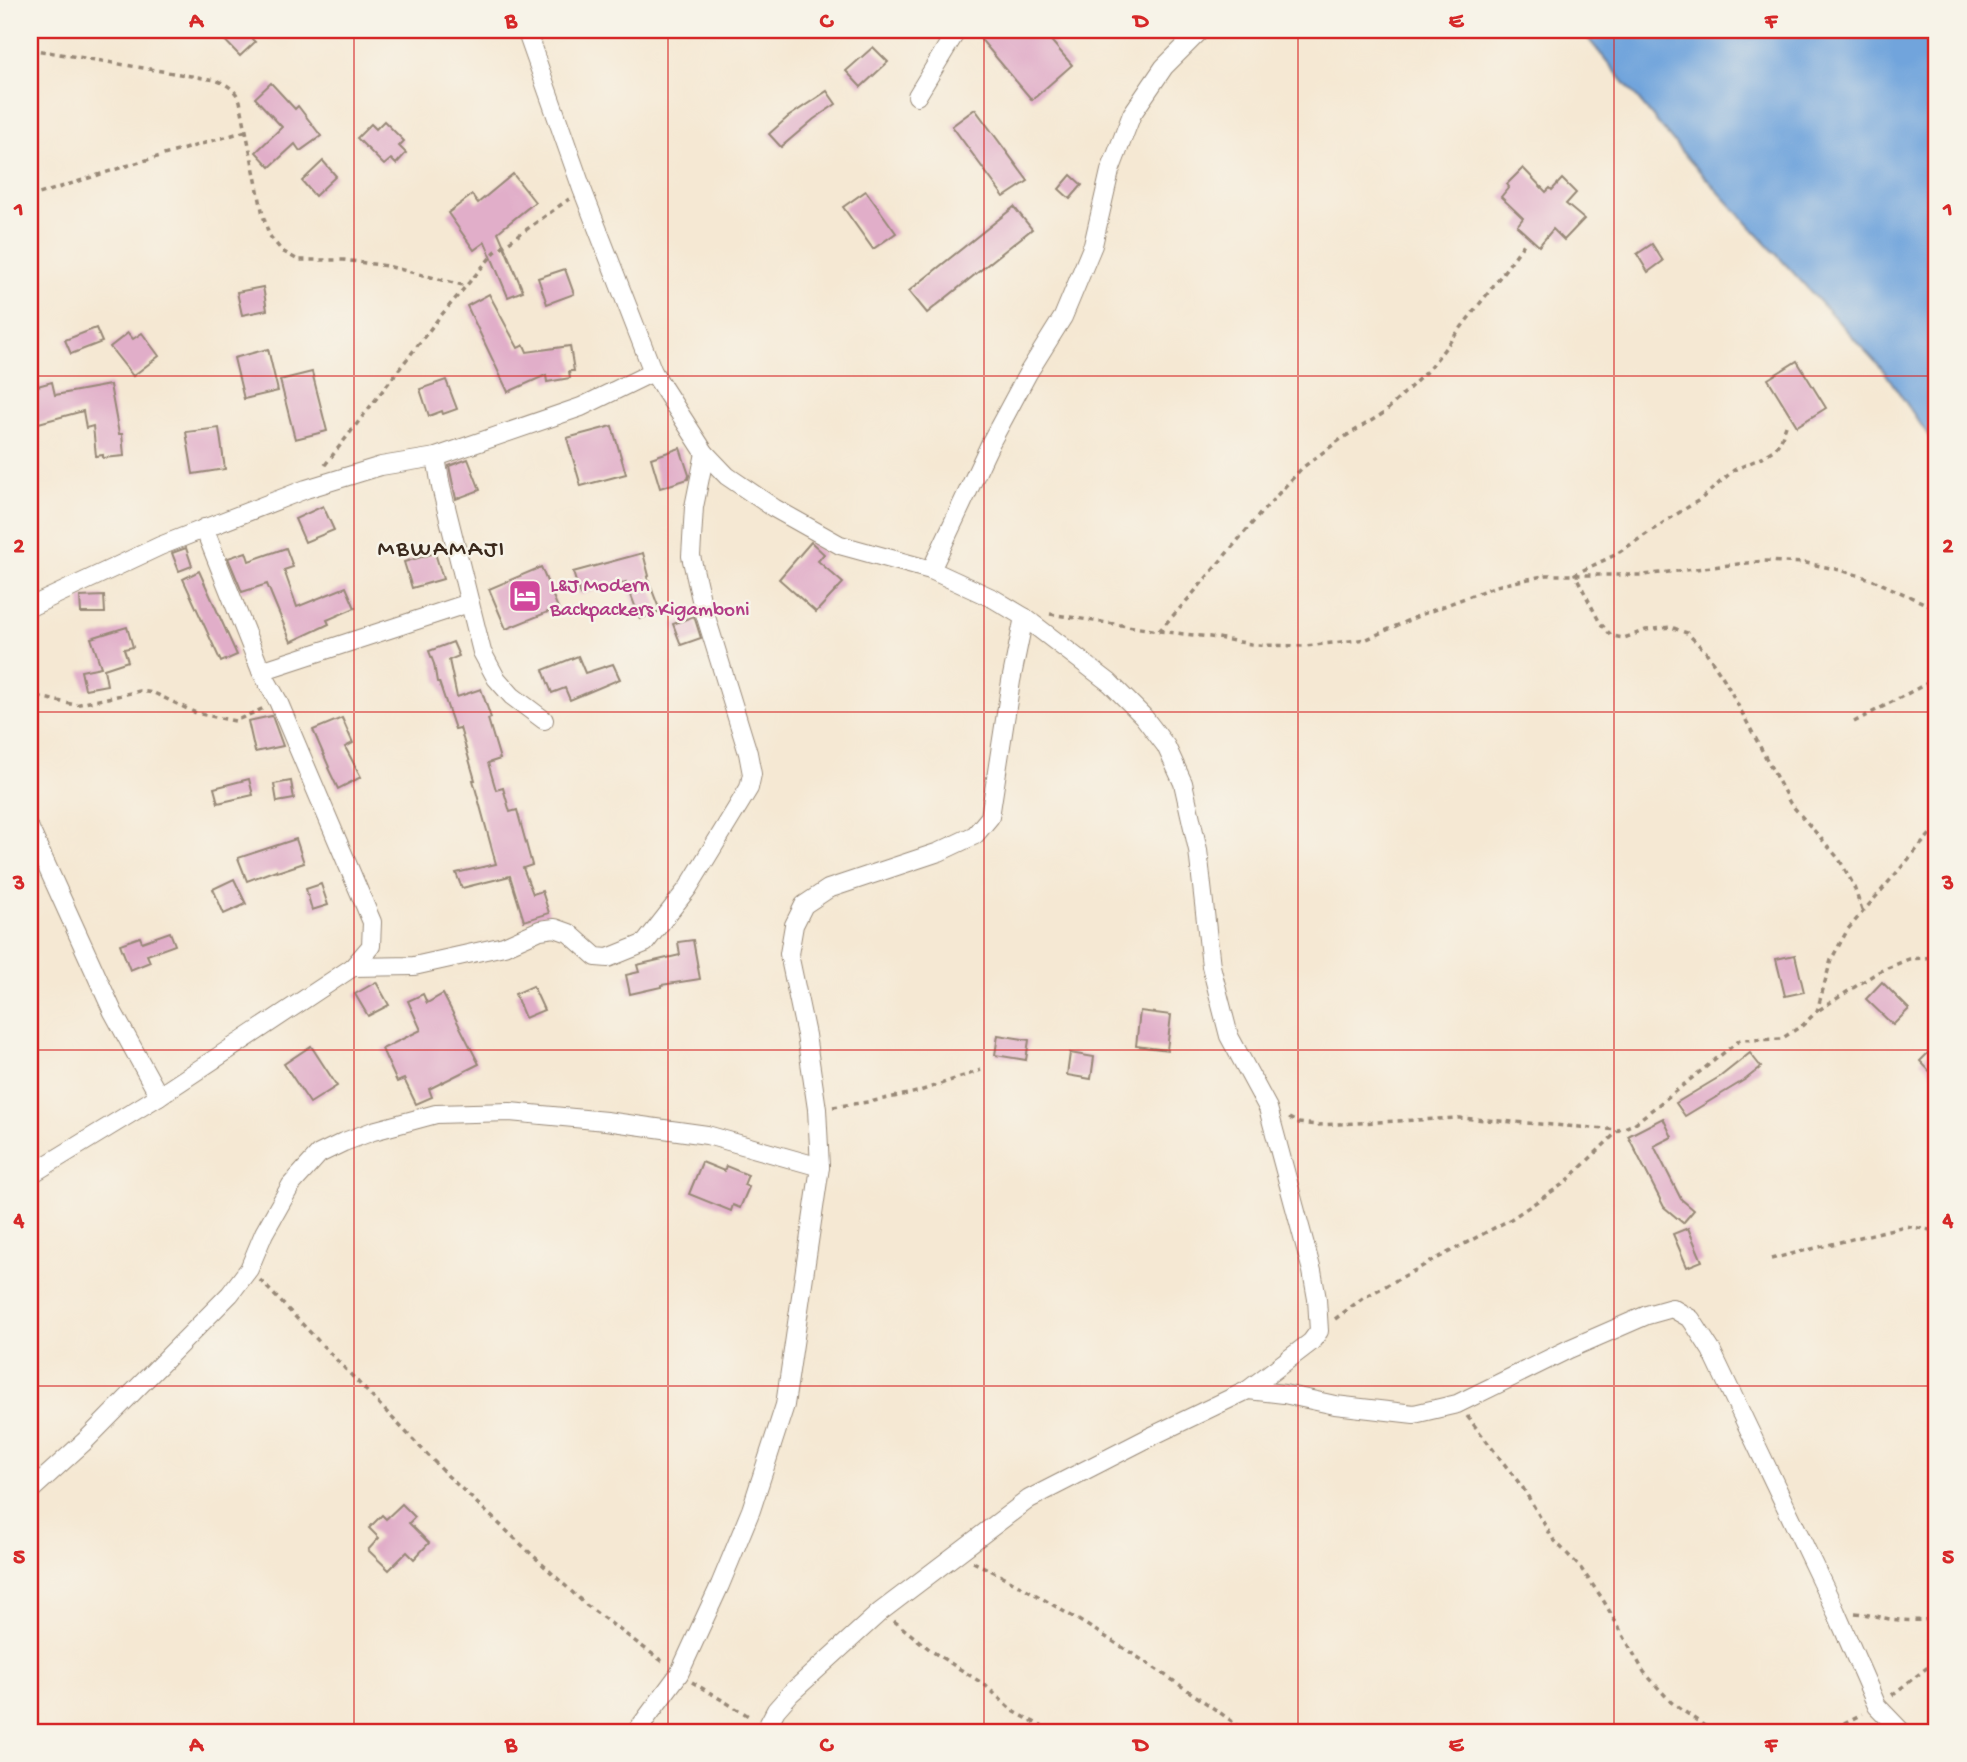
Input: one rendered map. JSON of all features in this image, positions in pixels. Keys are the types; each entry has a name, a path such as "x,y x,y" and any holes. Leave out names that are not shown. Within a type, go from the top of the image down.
{"street":[{"path":"526,30 582,190 653,372 705,453 727,477 774,508 840,545 932,570 1024,617 1110,683 1143,716 1166,746 1183,783 1198,850 1211,966 1229,1036 1268,1108 1312,1271 1319,1331 1311,1342 1248,1390 1029,1499 880,1612 790,1693 776,1710 768,1730"},
{"path":"917,96 957,30"},
{"path":"932,570 991,442 1028,373 1063,317 1093,245 1111,171 1132,114 1164,67 1200,30"},
{"path":"30,607 160,546 306,489 381,466 436,457 581,407 653,372"},
{"path":"353,967 414,966 504,946 540,930 555,928 569,933 596,957 608,958 645,943 688,888 749,788 752,774 702,604 691,556 694,507 705,453"},
{"path":"436,457 482,652 496,678 512,696 544,720"},
{"path":"30,1175 159,1096 353,967 371,946 372,922 278,701 261,671 204,528"},
{"path":"261,671 469,603"},
{"path":"636,1732 679,1674 720,1586 751,1510 785,1405 820,1167 817,1109 806,1035 789,954 794,925 804,905 828,889 939,852 975,835 990,817 1024,617"},
{"path":"30,829 113,1013 159,1096"},
{"path":"30,1491 84,1441 230,1294 249,1269 264,1233 291,1185 319,1154 344,1142 436,1114 510,1112 606,1121 707,1135 820,1167"},
{"path":"1248,1390 1284,1394 1335,1405 1414,1414 1457,1404 1569,1349 1647,1315 1672,1308 1690,1319 1710,1350 1836,1612 1877,1706 1902,1732"}],"path":[{"path":"30,49 227,84 237,93 269,235 282,251 298,260 344,260 387,266 466,286"},
{"path":"30,197 246,131"},
{"path":"306,489 438,319 495,252 582,190"},
{"path":"1159,631 1301,468 1384,413 1429,369 1524,244"},
{"path":"1575,574 1615,555 1702,499 1734,470 1775,449 1786,425"},
{"path":"1024,617 1050,614 1256,645 1306,646 1367,639 1418,615 1496,586 1547,575 1643,575 1764,561 1806,563 1871,579 1937,609"},
{"path":"1575,574 1600,622 1612,636 1624,638 1646,630 1671,627 1688,633 1706,652 1724,678 1790,803 1839,859 1853,884 1863,913"},
{"path":"1854,722 1937,678"},
{"path":"30,691 40,697 75,705 139,691 154,692 196,713 234,721 278,701"},
{"path":"1817,1011 1831,960 1848,929 1937,826"},
{"path":"1319,1331 1363,1298 1511,1219 1566,1182 1619,1130 1634,1124 1740,1040 1781,1039 1803,1025 1817,1011 1878,972 1909,959 1937,957"},
{"path":"817,1109 874,1101 917,1091 981,1070"},
{"path":"1268,1108 1298,1123 1318,1125 1460,1118 1619,1130"},
{"path":"1771,1259 1905,1226 1937,1231"},
{"path":"249,1269 448,1476 586,1605 679,1674 768,1730"},
{"path":"1457,1404 1523,1488 1553,1539 1580,1567 1602,1598 1644,1672 1671,1702 1713,1732"},
{"path":"955,1554 999,1573 1096,1630 1199,1697 1247,1732"},
{"path":"880,1612 933,1652 985,1685 1013,1711 1045,1728 1047,1732"},
{"path":"1836,1612 1891,1619 1937,1618"},
{"path":"1826,1732 1877,1706 1937,1660"}],"water":[{"path":"1581,30 1937,30 1937,448 1884,371 1681,151"}],"building":[{"path":"215,30 243,30 255,42 240,56"},
{"path":"973,30 1042,30 1072,65 1032,100"},
{"path":"873,47 888,62 861,87 846,71"},
{"path":"271,83 295,109 298,106 321,136 300,151 295,144 270,167 256,152 282,127 255,98"},
{"path":"827,91 836,104 781,147 769,134 788,117"},
{"path":"975,109 1028,181 1004,197 952,126"},
{"path":"384,121 404,141 399,146 406,153 396,164 391,159 384,165 357,138 371,124 376,129"},
{"path":"323,161 336,176 315,196 302,181"},
{"path":"1523,168 1546,192 1550,188 1552,190 1562,179 1576,193 1566,204 1584,219 1564,240 1553,229 1539,246 1517,226 1523,218 1501,197 1509,187 1507,184"},
{"path":"513,174 535,202 498,232 523,291 508,297 485,242 474,250 448,213 472,195 478,203"},
{"path":"1071,175 1082,185 1070,199 1059,189"},
{"path":"866,191 896,233 873,249 843,207"},
{"path":"1014,207 1032,229 927,313 909,291"},
{"path":"1652,244 1663,261 1648,272 1637,254"},
{"path":"565,269 574,294 547,304 538,278"},
{"path":"263,287 267,310 242,315 237,292"},
{"path":"489,294 518,348 524,345 527,352 570,346 574,371 569,371 570,378 547,382 546,375 508,392 467,306"},
{"path":"96,328 102,342 71,354 65,340"},
{"path":"128,333 133,339 142,333 159,356 133,376 110,347"},
{"path":"268,349 278,391 244,399 234,358"},
{"path":"1797,361 1826,408 1797,426 1768,379"},
{"path":"312,372 327,431 295,439 280,380"},
{"path":"446,380 457,409 429,416 420,389"},
{"path":"52,382 55,395 110,385 119,434 122,434 124,456 96,456 93,426 86,428 83,411 35,424 30,388"},
{"path":"612,426 626,474 581,486 567,438"},
{"path":"219,428 225,469 193,474 186,432"},
{"path":"680,448 688,479 660,488 651,458"},
{"path":"468,459 480,490 456,499 449,466"},
{"path":"323,506 334,530 305,542 295,519"},
{"path":"811,542 824,554 818,561 843,583 816,612 779,579"},
{"path":"186,548 192,566 179,571 172,553"},
{"path":"286,548 293,567 284,570 297,607 346,587 355,608 327,620 329,624 291,642 267,584 242,592 228,558 246,552 249,561"},
{"path":"435,553 443,579 412,588 404,562"},
{"path":"643,553 649,576 647,577 660,611 640,619 626,582 580,595 573,572"},
{"path":"541,567 558,608 506,629 489,589"},
{"path":"199,571 237,655 221,662 183,579"},
{"path":"104,596 105,613 81,613 80,597"},
{"path":"694,616 701,638 681,645 673,624"},
{"path":"127,627 133,647 124,649 128,661 104,669 107,685 85,689 81,671 101,667 91,638"},
{"path":"453,642 459,656 449,660 457,697 481,689 500,759 488,763 496,790 503,788 510,812 517,810 532,865 523,868 533,894 542,891 549,913 524,921 510,876 462,888 456,873 496,864 460,728 455,729 437,682 429,651"},
{"path":"578,656 585,673 613,664 620,679 570,700 565,688 552,693 543,670"},
{"path":"272,716 283,746 255,752 248,721"},
{"path":"342,718 353,743 345,747 361,777 338,789 313,730"},
{"path":"249,779 253,795 218,803 214,788"},
{"path":"291,781 294,799 277,802 274,784"},
{"path":"296,839 304,863 247,881 238,858"},
{"path":"234,879 246,904 224,914 213,889"},
{"path":"321,884 328,905 312,910 306,889"},
{"path":"170,932 175,945 147,955 150,962 130,970 120,944 140,937 142,942"},
{"path":"693,940 700,979 661,985 630,994 626,975 639,972 637,965 680,955 678,942"},
{"path":"1795,955 1804,992 1785,996 1776,959"},
{"path":"376,982 389,1005 368,1016 355,994"},
{"path":"1882,982 1909,1009 1893,1025 1866,999"},
{"path":"533,986 544,1010 525,1018 515,994"},
{"path":"423,994 427,1003 443,994 479,1064 429,1089 432,1097 416,1104 404,1079 397,1082 382,1049 421,1030 408,1001"},
{"path":"1140,1011 1171,1015 1167,1050 1136,1046"},
{"path":"998,1035 1029,1040 1026,1060 995,1055"},
{"path":"1937,1044 1937,1079 1920,1061"},
{"path":"311,1046 337,1086 310,1103 284,1064"},
{"path":"1070,1053 1094,1057 1091,1079 1067,1075"},
{"path":"1750,1053 1761,1067 1685,1116 1676,1103 1721,1076"},
{"path":"1663,1118 1672,1137 1654,1146 1681,1199 1694,1210 1683,1223 1664,1207 1628,1136"},
{"path":"702,1162 724,1171 726,1166 748,1175 744,1185 749,1187 740,1208 733,1205 731,1211 689,1194"},
{"path":"1688,1228 1702,1261 1687,1267 1673,1234"},
{"path":"402,1504 415,1517 409,1523 429,1543 414,1559 407,1552 389,1570 368,1550 379,1538 369,1528 382,1515 386,1519"}],"place":[{"name":"L&J Modern Backpackers Kigamboni","path":"525,596"}],"district":[{"name":"MBWAMAJI","path":"442,547"}]}
